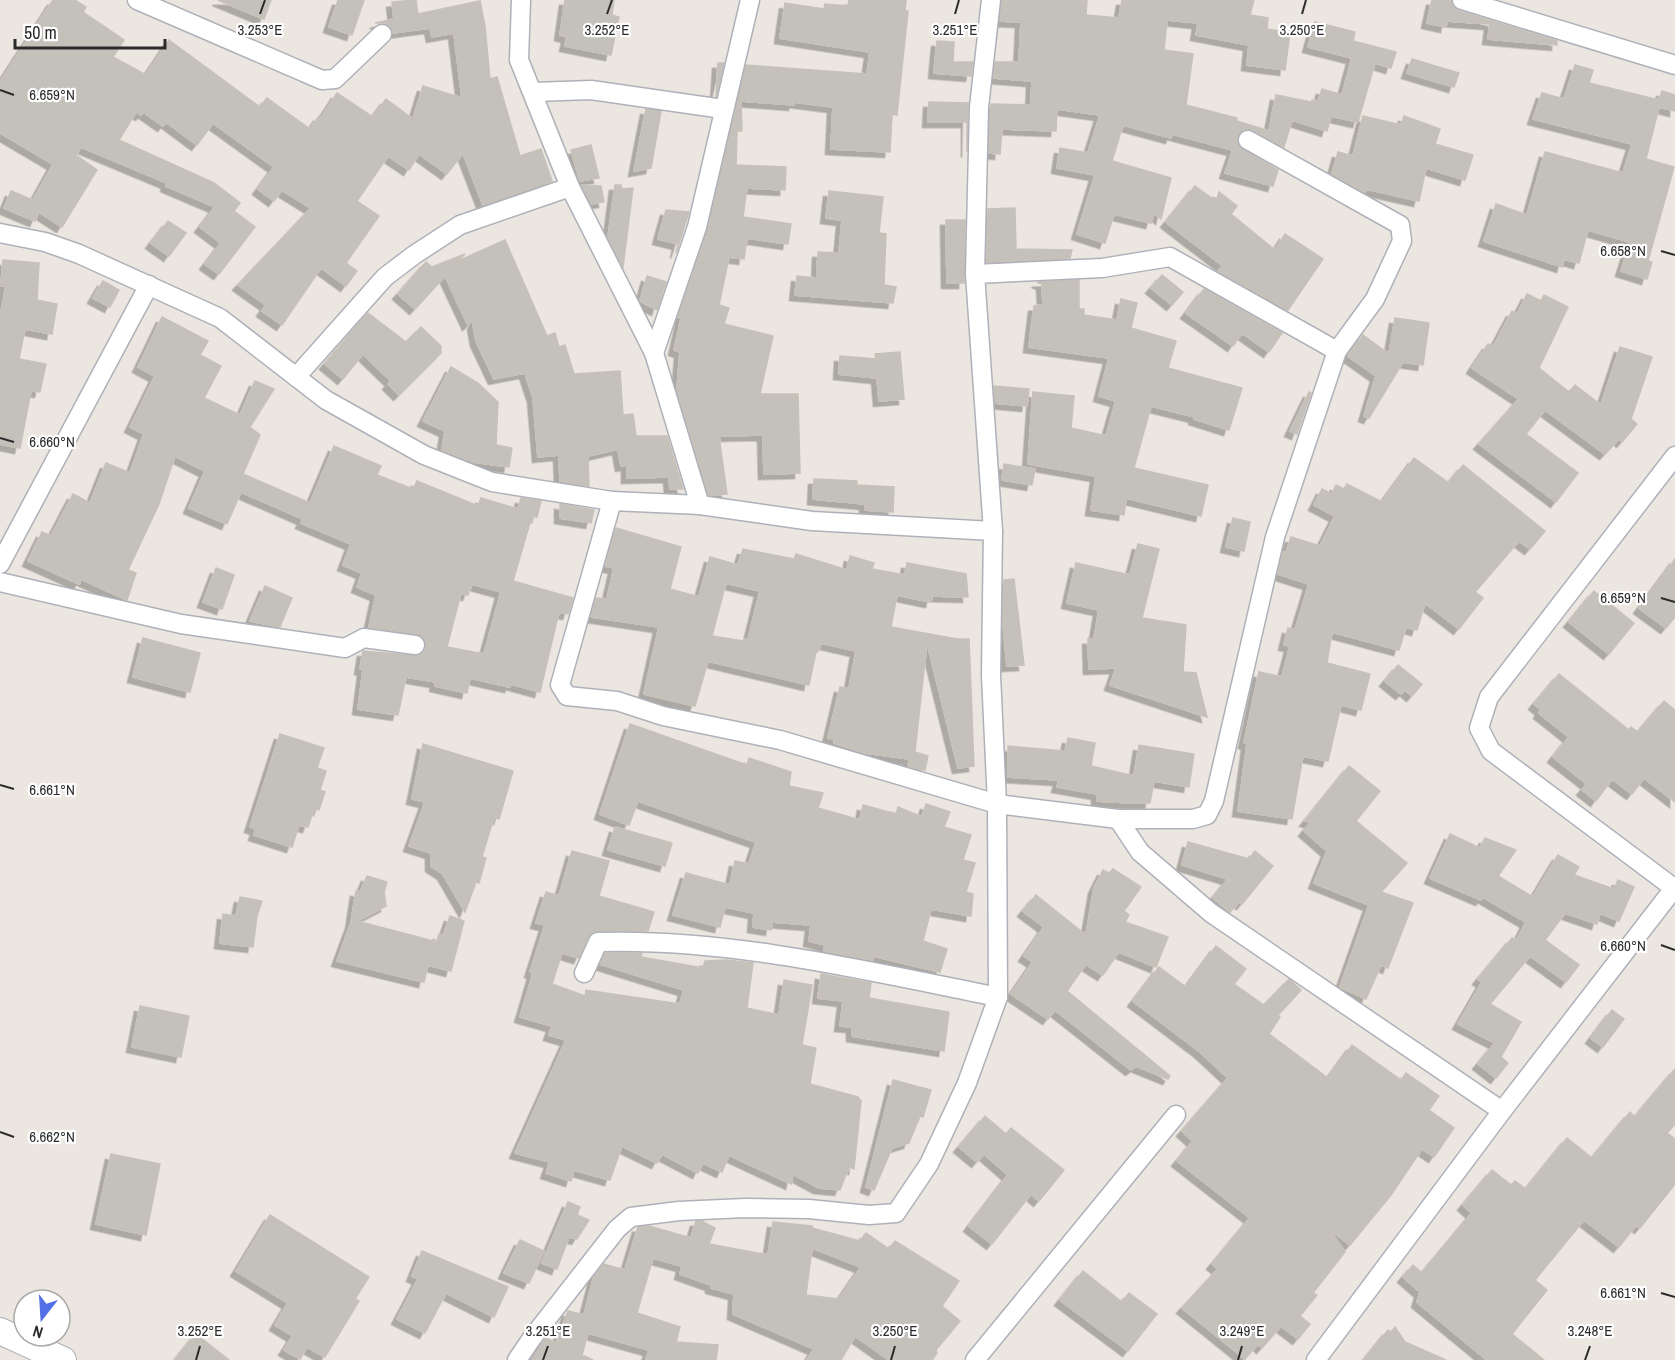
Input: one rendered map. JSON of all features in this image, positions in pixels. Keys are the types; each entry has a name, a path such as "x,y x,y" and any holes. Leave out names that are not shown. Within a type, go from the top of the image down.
{"street":[{"path":"137,0 322,80 335,78 382,34"},
{"path":"522,0 519,60 570,187 654,352 700,505"},
{"path":"654,352 697,227 750,0"},
{"path":"517,1360 611,1237 631,1217 679,1211 745,1208 809,1209 869,1215 896,1213 930,1164 967,1083 998,997 997,804 991,675 993,531 975,274 979,107 991,0"},
{"path":"1462,0 1675,66"},
{"path":"533,92 591,90 723,109"},
{"path":"612,501 560,685 567,696 617,701 663,716 780,740 997,804 1118,819 1193,819 1207,815 1214,801 1244,660 1275,537 1337,351 1375,299 1402,241 1400,225 1248,140"},
{"path":"296,377 385,277 414,255 459,225 570,187"},
{"path":"0,233 45,242 79,254 220,318 326,399 424,455 482,478 612,501 700,505 812,522 993,531"},
{"path":"975,274 1102,268 1170,257 1337,351"},
{"path":"0,564 148,285"},
{"path":"1316,1360 1502,1111 1675,887 1491,752 1479,728 1489,697 1675,456"},
{"path":"0,582 204,627 345,648 364,638 415,645"},
{"path":"1118,819 1140,852 1211,913 1502,1111"},
{"path":"584,973 598,942 623,941 713,948 840,965 998,997"},
{"path":"975,1360 1176,1115"},
{"path":"0,1331 63,1360"},
{"path":"0,1344 35,1360"}],"building":[{"path":"53,0 75,0 86,7 83,12 124,40 113,57 146,75 169,40 260,107 267,98 310,129 319,116 321,118 337,93 373,117 386,99 413,119 423,86 462,98 454,33 432,37 430,28 393,33 386,23 375,23 394,19 392,2 416,0 418,14 480,1 490,79 497,77 520,156 541,149 552,181 483,205 463,153 447,174 419,154 409,170 388,156 357,201 379,216 346,263 357,271 346,286 321,268 282,325 262,311 266,305 238,285 311,208 282,190 274,201 258,189 274,167 213,123 197,145 166,122 163,126 143,112 141,115 136,112 119,140 214,183 240,203 234,211 255,227 219,274 205,264 221,243 200,227 215,207 166,186 167,183 81,147 76,155 97,170 62,227 39,212 35,221 4,208 11,191 33,200 53,164 0,133 0,82"},
{"path":"218,0 271,0 264,19"},
{"path":"338,0 364,0 352,35 329,27"},
{"path":"565,0 614,0 612,15 619,17 611,55 565,46 567,37 560,35"},
{"path":"849,0 906,0 905,11 908,11 897,115 892,114 890,152 831,149 833,107 794,102 794,105 741,101 742,131 737,131 736,165 786,167 785,190 747,188 743,217 791,224 788,244 747,238 744,259 729,257 719,305 729,308 724,324 773,336 760,394 798,394 800,473 764,474 763,435 719,436 727,494 709,495 677,390 680,352 674,350 681,319 678,317 708,230 746,65 867,74 870,52 780,38 785,3 824,9 825,4 848,6"},
{"path":"1002,0 1087,0 1086,15 1119,18 1122,0 1254,0 1250,15 1268,18 1267,29 1290,33 1285,70 1247,65 1249,45 1196,35 1198,23 1167,20 1164,50 1193,54 1186,105 1237,118 1237,121 1269,131 1276,95 1311,102 1312,100 1318,101 1322,89 1342,95 1352,58 1308,47 1315,22 1355,32 1353,41 1396,52 1391,68 1375,63 1358,122 1331,116 1327,131 1292,120 1284,147 1253,130 1247,129 1239,134 1237,141 1242,149 1278,170 1273,186 1225,173 1233,150 1172,134 1171,138 1123,125 1112,161 1171,178 1161,219 1154,213 1151,223 1114,214 1105,243 1077,234 1095,175 1057,168 1060,148 1088,153 1100,115 1057,109 1056,131 1002,129 1000,154 989,153 991,104 1031,105 1032,81 994,78 995,62 1019,62 1021,22 1000,21"},
{"path":"1432,0 1451,0 1453,7 1459,11 1557,41 1557,45 1488,39 1490,24 1447,21 1446,27 1427,23"},
{"path":"937,41 954,42 953,62 973,62 971,76 934,73"},
{"path":"1412,59 1459,73 1454,87 1407,73"},
{"path":"718,63 724,63 716,97"},
{"path":"1575,65 1593,70 1589,83 1659,100 1662,91 1675,95 1675,111 1659,107 1646,159 1674,167 1648,261 1652,262 1647,279 1621,271 1630,242 1588,230 1579,263 1564,259 1562,267 1484,241 1496,204 1527,215 1545,152 1623,173 1632,144 1533,119 1542,93 1564,99"},
{"path":"929,102 968,103 967,152 967,122 928,122"},
{"path":"646,109 661,111 651,168 634,171"},
{"path":"1363,116 1401,125 1404,116 1440,129 1435,144 1473,155 1465,180 1426,168 1419,201 1366,189 1365,193 1332,174 1338,152 1353,156"},
{"path":"591,145 599,178 580,181 571,150"},
{"path":"581,185 601,186 604,202 591,204"},
{"path":"615,185 621,185 622,189 633,188 623,267 608,238"},
{"path":"1195,186 1216,201 1219,192 1237,206 1231,214 1275,250 1285,234 1323,259 1288,310 1218,271 1223,266 1166,222"},
{"path":"829,191 883,197 879,233 886,234 884,285 896,287 893,303 795,295 797,276 817,278 818,252 839,253 842,220 826,218"},
{"path":"1015,208 1016,249 1072,250 1070,258 987,262 988,209"},
{"path":"666,210 689,212 676,253 678,244 658,239"},
{"path":"946,220 965,220 964,283 947,283"},
{"path":"168,221 186,233 169,256 151,243"},
{"path":"505,240 547,336 555,333 559,347 565,345 574,374 620,371 623,415 633,414 636,436 667,436 683,489 670,489 669,477 627,478 627,465 621,466 618,449 588,456 589,486 560,481 559,455 538,457 533,397 525,373 494,379 476,341 473,324 477,316 468,325 445,276 415,309 398,294 426,262 432,267 465,254 458,261"},
{"path":"3,260 39,263 37,300 57,304 52,334 25,329 19,359 46,364 40,392 31,391 20,448 0,444 0,318 6,286 1,286"},
{"path":"1162,275 1183,292 1172,305 1151,288"},
{"path":"647,276 666,282 657,310 640,301"},
{"path":"1079,280 1079,309 1084,309 1084,315 1117,320 1121,299 1137,303 1131,328 1176,341 1168,368 1242,388 1229,430 1194,419 1195,417 1151,406 1134,468 1208,485 1201,516 1126,498 1124,515 1091,510 1096,476 1028,464 1033,392 1074,396 1071,428 1106,436 1116,401 1099,396 1109,358 1029,347 1034,306 1043,305 1042,284 1037,282"},
{"path":"103,281 119,290 110,307 93,298"},
{"path":"1204,289 1282,333 1269,352 1242,333 1233,346 1186,313"},
{"path":"1527,294 1541,301 1544,295 1568,307 1539,368 1569,392 1575,385 1601,405 1620,347 1652,357 1631,419 1637,424 1622,442 1619,439 1605,454 1545,410 1526,434 1578,473 1556,502 1479,444 1519,399 1472,368 1488,344 1493,347 1512,311 1517,314"},
{"path":"368,313 406,342 421,327 441,346 441,353 399,395 388,384 391,381 363,354 343,379 325,364"},
{"path":"162,317 208,341 200,355 221,366 204,398 240,415 255,381 274,389 250,427 260,435 243,474 310,503 334,446 381,466 377,475 413,489 417,481 478,506 481,498 518,509 521,498 541,501 537,517 532,516 513,581 573,598 568,614 559,612 540,692 511,684 510,687 470,678 467,693 435,686 436,682 406,677 398,715 358,709 363,651 419,656 424,651 425,640 417,634 369,627 376,595 357,587 362,573 343,565 351,544 301,523 303,519 241,492 227,524 189,508 205,471 175,456 159,504 128,570 136,573 127,600 81,579 79,584 28,561 42,532 51,536 73,494 90,503 106,463 130,473 144,434 130,427 155,376 138,367","holes":["472,584 501,592 484,654 447,647 461,593 468,595"]},
{"path":"1395,318 1429,323 1423,365 1403,362 1369,418 1364,416 1376,376 1348,356 1363,335 1389,354"},
{"path":"900,352 904,399 879,401 877,378 839,374 840,356 876,359 875,354"},
{"path":"451,367 478,383 498,402 496,445 512,448 509,467 473,462 442,450 445,431 423,421"},
{"path":"994,386 1029,389 1027,406 995,403"},
{"path":"1309,392 1311,393 1297,434 1290,431"},
{"path":"1414,458 1449,483 1463,465 1545,531 1530,549 1519,541 1475,592 1483,598 1459,629 1425,603 1417,630 1406,627 1399,650 1332,632 1327,663 1370,674 1361,710 1341,705 1328,761 1303,756 1292,819 1238,811 1247,744 1244,743 1259,672 1282,677 1290,646 1284,645 1288,628 1295,630 1309,584 1278,574 1283,552 1286,553 1291,537 1320,546 1335,516 1314,505 1322,489 1332,494 1336,485 1344,489 1347,484 1382,502"},
{"path":"1004,464 1035,469 1032,485 1002,480"},
{"path":"814,479 857,481 857,485 894,487 893,512 865,510 865,504 813,499"},
{"path":"560,504 594,510 591,523 560,518"},
{"path":"1233,518 1250,522 1244,551 1226,547"},
{"path":"616,528 681,547 670,589 699,597 710,557 738,565 743,549 794,559 796,554 847,570 850,556 874,563 872,569 905,575 907,563 966,574 968,597 932,596 931,602 897,595 891,627 957,639 969,639 974,766 958,768 927,642 915,752 928,756 925,770 908,766 910,759 865,753 834,743 835,740 828,738 840,687 849,689 856,651 821,643 816,652 809,685 708,661 695,706 644,694 659,627 591,617 596,598 607,599 614,568 605,566","holes":["726,583 760,591 748,640 712,636"]},
{"path":"1138,544 1159,549 1142,618 1186,625 1183,672 1196,673 1207,717 1110,685 1116,668 1089,669 1088,639 1094,639 1099,610 1067,603 1076,563 1130,575"},
{"path":"1675,559 1675,617 1666,628 1639,608"},
{"path":"216,568 234,575 222,609 203,602"},
{"path":"1014,579 1024,665 1007,666 1003,623 1004,580"},
{"path":"265,586 292,598 280,627 250,621"},
{"path":"1594,591 1634,623 1609,654 1569,622"},
{"path":"143,638 200,653 190,692 133,677"},
{"path":"1398,665 1422,684 1412,696 1405,690 1401,694 1385,681"},
{"path":"1559,674 1629,730 1631,727 1638,732 1664,701 1675,710 1675,802 1644,778 1632,794 1612,779 1596,801 1582,790 1587,784 1553,757 1569,737 1539,713 1541,710 1534,704"},
{"path":"630,724 747,765 749,758 791,772 789,786 823,793 818,808 860,820 863,805 896,814 898,807 922,817 926,804 950,812 944,827 971,835 963,860 975,863 966,892 973,894 971,916 931,909 923,941 947,949 940,972 873,956 873,960 824,951 825,945 809,941 811,925 772,922 771,930 753,927 754,913 725,907 720,927 673,915 686,873 730,885 735,861 749,864 756,842 638,801 629,825 600,814"},
{"path":"280,734 324,748 317,768 326,771 320,790 325,792 319,810 314,809 308,827 299,825 292,847 254,835 256,829 250,827"},
{"path":"1068,738 1095,743 1091,766 1134,776 1139,745 1194,754 1189,787 1154,781 1150,803 1132,803 1097,801 1097,794 1057,787 1059,780 1008,777 1008,746 1065,751"},
{"path":"423,744 513,771 499,819 494,817 482,857 486,858 479,883 476,882 465,912 443,874 431,866 431,853 409,846 425,802 412,799"},
{"path":"1349,766 1380,791 1356,821 1407,863 1381,892 1413,903 1388,968 1381,965 1366,999 1340,987 1369,905 1314,883 1327,851 1304,831 1311,822 1305,821"},
{"path":"615,827 672,843 665,866 608,850"},
{"path":"1450,834 1480,848 1485,838 1516,850 1498,876 1533,897 1558,855 1579,867 1574,875 1614,889 1618,880 1634,887 1619,921 1600,913 1597,924 1565,913 1545,940 1579,965 1566,982 1530,956 1490,1004 1521,1022 1501,1057 1508,1063 1496,1078 1478,1064 1495,1043 1458,1024 1482,982 1478,979 1512,938 1517,940 1526,922 1483,897 1481,900 1430,878"},
{"path":"1188,842 1249,859 1255,851 1273,866 1242,904 1239,902 1230,912 1213,898 1228,879 1182,865"},
{"path":"572,851 609,861 599,896 654,912 648,931 597,931 588,937 579,958 562,953 552,984 585,996 586,990 680,1004 684,990 600,964 605,953 642,953 641,957 703,968 705,961 726,960 753,963 747,1008 779,1015 784,980 812,985 802,1045 816,1048 810,1084 858,1097 861,1101 854,1169 849,1167 840,1190 819,1188 793,1174 791,1184 729,1155 722,1172 703,1163 698,1173 662,1154 657,1163 622,1146 610,1180 574,1170 571,1181 546,1173 550,1162 515,1153 566,1040 549,1035 552,1026 520,1017 533,973 530,972 545,925 536,923 546,892 559,896"},
{"path":"1113,869 1141,887 1124,911 1129,915 1125,922 1168,937 1156,967 1119,952 1103,975 1086,964 1067,991 1170,1076 1168,1079 1136,1066 1131,1070 1055,1010 1048,1019 1011,994 1033,962 1024,956 1044,927 1023,911 1036,895 1086,935 1094,888 1103,870 1109,873"},
{"path":"367,876 387,882 384,892 386,906 357,921 437,942 439,934 443,936 450,916 464,921 451,971 428,965 424,982 337,961 351,923 356,891 360,892"},
{"path":"240,897 262,901 257,916 253,947 220,943 223,914 236,916"},
{"path":"1216,946 1246,969 1234,984 1264,1005 1289,979 1301,990 1278,1015 1280,1017 1269,1034 1328,1078 1352,1045 1401,1080 1406,1073 1439,1096 1429,1110 1454,1128 1434,1157 1422,1149 1391,1195 1350,1245 1328,1228 1345,1252 1313,1293 1317,1295 1300,1316 1310,1324 1298,1339 1281,1326 1262,1348 1258,1344 1245,1359 1182,1308 1218,1269 1212,1264 1250,1218 1177,1161 1193,1141 1182,1131 1228,1078 1200,1052 1133,1001 1159,967 1186,987"},
{"path":"821,974 871,983 869,998 949,1012 944,1051 852,1036 852,1027 840,1026 843,1001 818,998"},
{"path":"140,1006 189,1016 181,1057 132,1047"},
{"path":"1612,1010 1624,1019 1603,1047 1591,1038"},
{"path":"1675,1069 1675,1124 1667,1133 1675,1139 1675,1184 1640,1228 1636,1225 1619,1247 1584,1220 1535,1280 1547,1290 1512,1334 1544,1360 1487,1360 1417,1302 1420,1292 1403,1277 1413,1265 1422,1273 1472,1213 1463,1205 1492,1170 1511,1185 1515,1181 1526,1189 1567,1138 1592,1158 1630,1112 1635,1117"},
{"path":"893,1080 931,1090 923,1117 920,1116 909,1143 892,1148 874,1190 866,1187"},
{"path":"985,1116 1006,1134 1011,1128 1064,1170 1039,1201 1031,1194 992,1244 969,1226 1008,1175 984,1154 977,1162 959,1147"},
{"path":"111,1154 160,1164 146,1235 96,1224"},
{"path":"568,1202 580,1207 577,1215 589,1220 577,1239 569,1237 557,1269 542,1263"},
{"path":"270,1215 369,1277 355,1299 359,1301 325,1357 307,1347 300,1359 284,1350 293,1336 275,1325 288,1303 236,1271"},
{"path":"696,1221 702,1221 715,1228 709,1244 768,1255 773,1222 812,1226 812,1228 860,1241 866,1233 889,1249 895,1241 959,1281 942,1306 960,1321 936,1350 937,1353 932,1360 889,1360 855,1336 841,1360 807,1360 814,1349 733,1314 734,1294 711,1288 711,1285 680,1274 682,1266 653,1258 637,1313 680,1327 676,1342 718,1345 716,1360 646,1360 649,1350 588,1333 582,1355 593,1360 532,1360 546,1338 556,1343 568,1311 584,1315 594,1276 604,1264 625,1270 638,1227 649,1226 691,1238","holes":["812,1248 861,1267 839,1299 806,1295"]},
{"path":"520,1240 544,1251 529,1283 504,1273"},
{"path":"422,1251 508,1287 494,1317 446,1293 425,1333 397,1319 418,1279 412,1276"},
{"path":"1083,1271 1122,1302 1129,1293 1157,1314 1128,1351 1060,1300"},
{"path":"1395,1327 1405,1342 1446,1360 1364,1360 1388,1330 1391,1332"},
{"path":"196,1334 229,1360 175,1360"}]}
